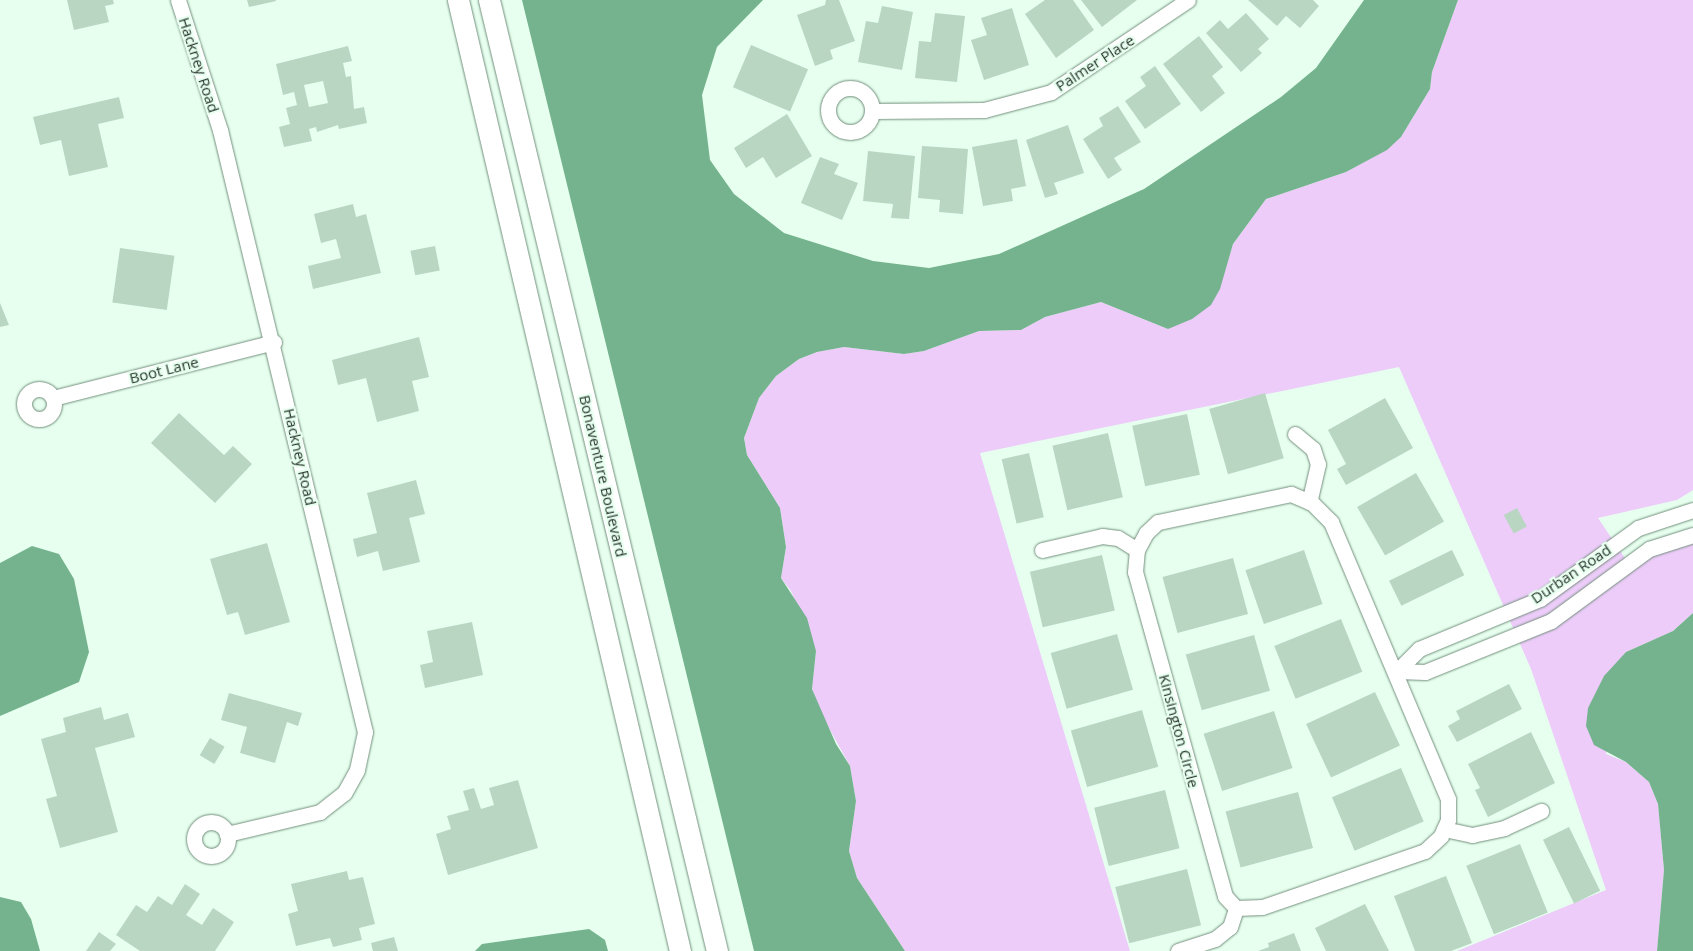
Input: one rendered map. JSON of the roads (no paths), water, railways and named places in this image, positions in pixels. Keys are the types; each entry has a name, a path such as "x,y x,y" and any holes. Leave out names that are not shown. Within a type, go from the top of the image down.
{"main road":[{"path":"458,0 680,951"},
{"name":"Bonaventure Boulevard","path":"489,0 717,951"}],"street":[{"name":"Hackney Road","path":"178,0 220,130 274,342 365,732 357,770 344,793 320,812 228,834"},
{"name":"Palmer Place","path":"873,111 984,110 1052,92 1188,0"},
{"name":"Boot Lane","path":"53,398 274,342"},
{"path":"1295,434 1313,449 1318,464 1309,502"},
{"path":"1042,550 1102,536 1118,538 1136,550 1146,533 1158,522 1291,494 1309,502 1331,522 1397,671 1448,799 1448,820 1444,829 1425,851 1262,907 1236,908 1230,927 1216,939 1178,951"},
{"name":"Durban Road","path":"1397,671 1419,649 1540,599 1638,528 1693,510"},
{"name":"Durban Road","path":"1397,671 1425,672 1551,621 1648,549 1693,535"},
{"name":"Kinsington Circle","path":"1136,550 1135,572 1224,896 1236,908"},
{"path":"1447,637 1456,660"},
{"path":"1444,829 1472,835 1504,828 1541,811"}]}
